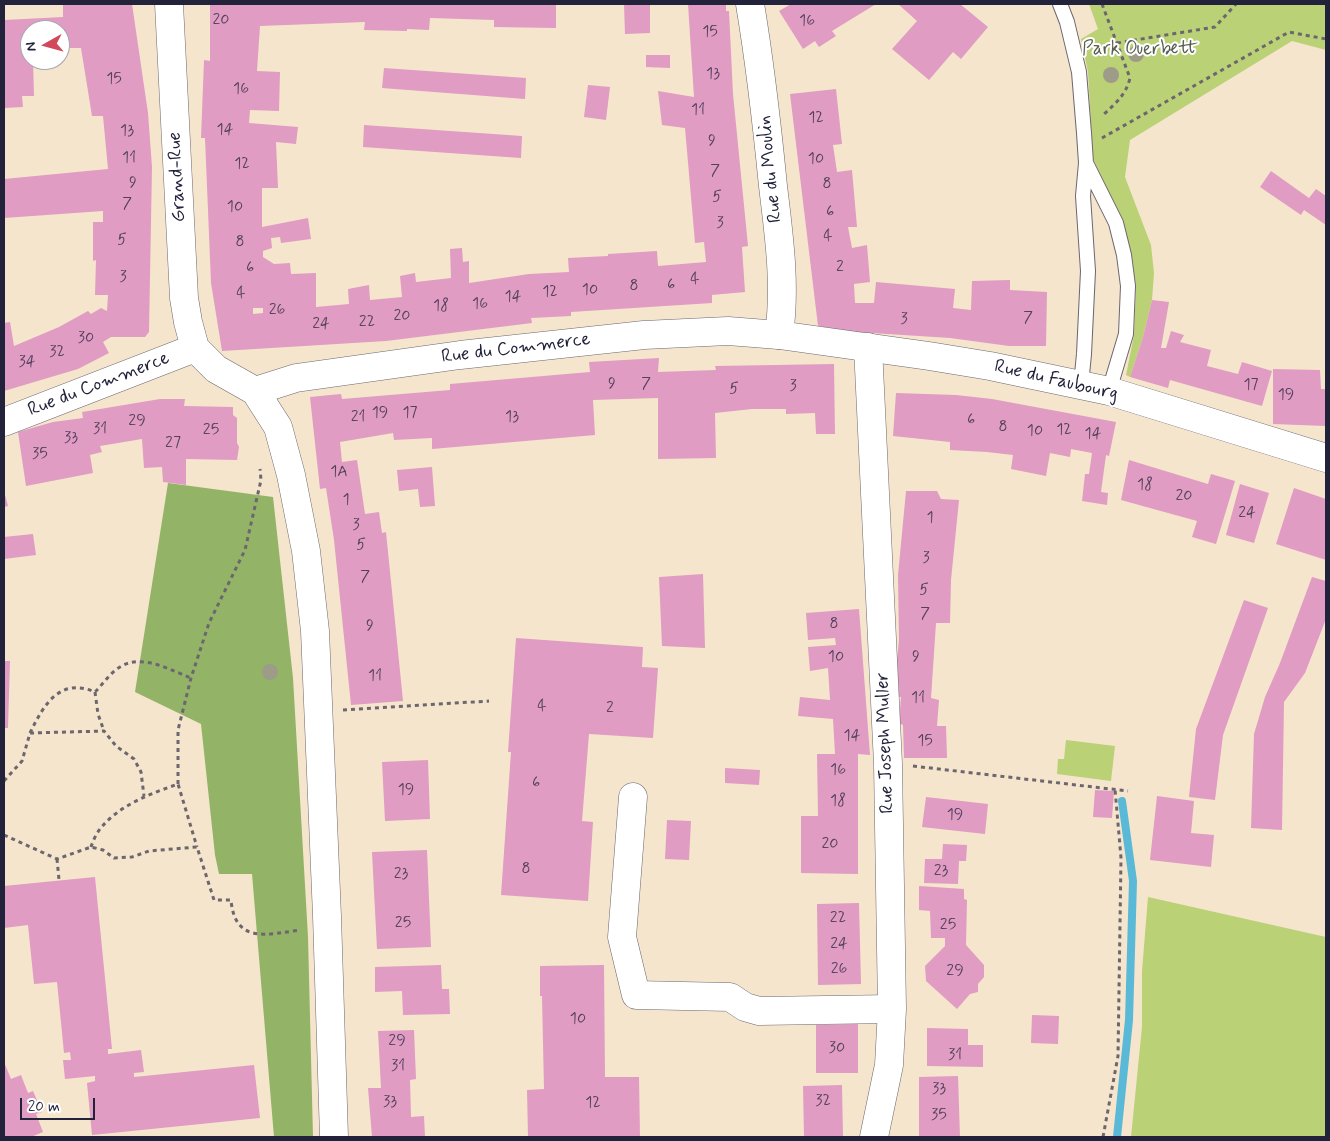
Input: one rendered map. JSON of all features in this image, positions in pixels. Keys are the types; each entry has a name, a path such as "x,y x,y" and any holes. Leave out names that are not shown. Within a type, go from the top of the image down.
{"main road":[{"name":"Grand-Rue","path":"169,4 184,298 195,348"},
{"name":"Rue du Moulin","path":"750,4 760,65 782,268 779,335"},
{"name":"Rue du Commerce","path":"255,391 296,378 460,355 588,340 644,335 728,332 779,335"},
{"name":"Rue du Faubourg","path":"779,335 990,366 1081,385 1326,458"},
{"name":"Rue Joseph Muller","path":"868,347 888,764 892,1009 889,1065 874,1137"},
{"path":"195,348 216,369 255,391 278,428 293,484 306,551 315,631 334,1137"},
{"name":"Rue du Commerce","path":"4,422 195,348"},
{"path":"633,797 622,937 636,994 730,997 745,1007 759,1011 892,1009"}],"lane":[{"path":"1060,4 1079,72 1086,163 1082,196 1088,271 1081,385"},
{"path":"1086,163 1116,223 1124,255 1128,286 1126,334 1109,392"}],"path":[{"path":"1084,133 1123,96 1130,78 1102,4"},
{"path":"1117,43 1215,27 1236,4"},
{"path":"1084,148 1289,32 1326,39"},
{"path":"260,460 261,480 245,550 210,623 191,678 178,730 178,784 214,900 231,900 232,914 240,926 252,934 266,934 305,929 306,922 327,916"},
{"path":"95,692 120,667 132,662 148,662 191,678"},
{"path":"4,781 22,761 30,732 40,711 58,693 72,688 84,687 95,692"},
{"path":"95,692 98,714 104,731 116,746 134,759 141,772 144,796"},
{"path":"318,711 489,701"},
{"path":"30,732 104,731"},
{"path":"888,764 1128,791"},
{"path":"91,847 99,830 118,812 144,796 178,784"},
{"path":"1103,1137 1118,1056 1121,858 1115,789"},
{"path":"4,835 57,859 91,847 104,850 114,858 132,857 149,851 197,847"},
{"path":"57,859 59,880"}],"green space":[{"name":"Park Ouerbett","path":"1089,4 1326,4 1326,50 1292,41 1130,140 1125,177 1151,245 1154,273 1152,300 1143,337 1130,377 1126,375 1134,335 1136,287 1131,252 1122,220 1093,159 1088,72 1081,39 1098,29"},
{"path":"168,483 273,497 293,678 308,937 313,1137 274,1137 252,874 219,874 215,855 201,724 135,692"},
{"path":"1066,740 1115,746 1111,781 1057,774 1058,759 1064,759"},
{"path":"1148,897 1326,937 1326,1137 1131,1137 1142,1027 1142,971"}],"building":[{"path":"63,4 132,4 148,113 152,167 149,332 145,337 111,337 103,342 109,353 78,369 4,391 4,323 10,322 14,346 59,327 88,311 91,314 101,308 107,311 108,295 95,295 96,260 93,261 93,222 103,222 103,211 4,218 4,179 108,169 103,116 92,116 81,48 70,48 70,20 20,20 20,70 33,70 34,96 22,96 23,107 4,108 4,20 63,17"},
{"path":"210,4 556,4 556,28 494,27 494,20 430,18 429,30 364,30 365,22 260,26 257,71 280,72 279,111 250,110 249,123 298,127 296,144 276,142 278,188 262,188 262,227 308,218 311,239 281,243 280,237 271,238 272,248 263,251 263,257 274,264 290,263 291,274 316,273 316,307 349,304 348,289 369,285 370,300 402,297 400,276 415,273 416,282 451,278 450,249 462,248 463,262 469,261 469,283 529,274 569,272 568,258 608,256 608,254 657,251 658,266 706,262 704,242 695,243 685,128 662,125 658,91 694,97 688,4 726,4 726,11 729,11 733,94 748,246 742,247 745,292 712,295 712,303 571,312 571,316 531,318 532,323 386,341 222,351 211,283 205,138 201,138 204,60 210,61","holes":["253,308 263,308 263,313 253,314"]},
{"path":"624,4 650,4 650,33 625,34"},
{"path":"791,4 876,4 832,31 836,36 819,47 815,41 803,49 779,11"},
{"path":"898,4 960,4 988,27 961,59 953,52 929,80 892,49 917,21"},
{"path":"646,55 670,55 670,68 646,67"},
{"path":"384,68 526,78 525,99 382,88"},
{"path":"588,85 610,87 606,120 584,117"},
{"path":"836,89 842,144 833,145 837,172 852,170 857,227 848,227 852,248 867,245 870,282 854,284 855,303 874,303 876,282 955,289 953,308 971,310 972,281 1010,280 1010,290 1047,292 1046,346 1009,346 950,338 856,332 818,326 790,94"},
{"path":"364,125 522,136 521,158 363,147"},
{"path":"1271,171 1309,198 1316,189 1326,196 1326,225 1304,210 1301,215 1260,187"},
{"path":"1152,300 1169,302 1161,348 1166,348 1171,331 1184,335 1180,342 1211,350 1207,366 1238,374 1242,362 1272,371 1262,406 1170,380 1168,388 1130,377 1143,337"},
{"path":"659,358 658,372 716,370 715,366 834,364 835,434 816,434 815,413 786,414 786,409 752,409 715,413 716,458 658,459 658,398 593,400 595,435 432,449 432,438 394,440 393,433 340,442 342,462 357,460 365,514 379,512 382,533 386,532 403,701 351,705 334,540 326,488 320,489 310,397 341,394 342,399 450,390 450,384 590,372 589,362"},
{"path":"1273,369 1320,370 1321,389 1326,389 1326,426 1273,424"},
{"path":"896,393 956,395 992,399 1116,422 1109,456 1106,455 1101,492 1108,493 1107,505 1082,501 1085,474 1089,474 1092,453 1071,449 1070,457 1050,453 1046,476 1011,469 1013,455 950,450 950,442 893,436"},
{"path":"160,399 185,399 184,406 233,407 233,415 237,418 237,443 239,447 237,460 186,459 186,485 163,482 162,467 144,468 142,439 100,446 102,452 90,455 93,473 26,486 18,432 53,422 83,418 82,412"},
{"path":"1129,460 1208,484 1211,474 1235,481 1216,544 1192,537 1197,521 1121,500"},
{"path":"432,467 435,506 420,507 418,489 399,491 397,470"},
{"path":"1240,484 1269,493 1254,543 1226,535"},
{"path":"1294,488 1326,499 1326,560 1276,544"},
{"path":"4,491 8,506 4,507"},
{"path":"906,491 937,491 941,499 959,500 951,580 950,623 936,623 931,698 939,700 937,726 946,726 947,758 904,758 903,725 899,723 901,697 894,696 899,639 898,575"},
{"path":"33,534 36,555 4,559 4,537"},
{"path":"703,574 705,648 662,646 659,577"},
{"path":"1312,577 1326,581 1326,619 1305,673 1284,702 1282,830 1251,828 1254,734 1265,697 1280,663"},
{"path":"1244,600 1268,608 1223,735 1215,800 1189,797 1196,729"},
{"path":"859,609 870,755 858,754 858,874 801,873 801,816 818,816 817,754 835,754 833,719 798,716 800,697 830,700 828,668 810,671 808,647 836,645 835,638 808,640 806,613"},
{"path":"516,638 643,647 642,667 658,668 653,738 589,734 582,821 593,822 588,901 501,895 511,752 508,752"},
{"path":"4,661 10,661 8,728 4,728"},
{"path":"428,760 430,819 385,821 382,762"},
{"path":"725,768 760,770 759,785 725,783"},
{"path":"1095,790 1114,791 1112,818 1093,817"},
{"path":"1157,796 1194,801 1191,833 1214,835 1211,867 1150,860"},
{"path":"926,797 988,804 985,834 922,827"},
{"path":"667,820 691,821 689,860 665,859"},
{"path":"943,844 967,845 966,861 959,861 958,884 924,883 925,859 942,859"},
{"path":"427,850 431,947 377,949 372,852"},
{"path":"95,877 112,1049 108,1049 108,1054 141,1050 144,1072 134,1073 134,1077 254,1065 260,1118 92,1135 87,1083 95,1081 95,1076 65,1079 63,1060 71,1060 70,1052 64,1053 57,982 34,984 28,925 4,928 4,886"},
{"path":"919,886 964,889 964,899 967,900 966,945 984,965 984,977 978,984 978,992 970,994 957,1009 926,981 925,966 945,946 945,938 931,938 930,911 919,910"},
{"path":"859,903 861,984 818,985 817,904"},
{"path":"441,965 442,989 449,989 450,1014 403,1015 402,991 375,992 375,967"},
{"path":"604,965 605,1077 639,1077 640,1137 528,1137 527,1090 544,1089 540,966"},
{"path":"1032,1015 1059,1016 1058,1044 1031,1043"},
{"path":"858,1024 858,1073 816,1073 816,1025"},
{"path":"927,1028 968,1029 968,1045 983,1045 983,1067 927,1066"},
{"path":"414,1030 416,1079 410,1080 411,1117 424,1116 425,1137 372,1137 368,1088 381,1088 378,1031"},
{"path":"4,1062 11,1079 21,1075 28,1093 33,1091 42,1112 36,1114 43,1132 31,1137 4,1137"},
{"path":"958,1076 960,1137 919,1137 919,1077"},
{"path":"842,1085 843,1137 804,1137 803,1086"}],"waterway":[{"path":"1117,1137 1129,1020 1133,881 1122,801"}]}
